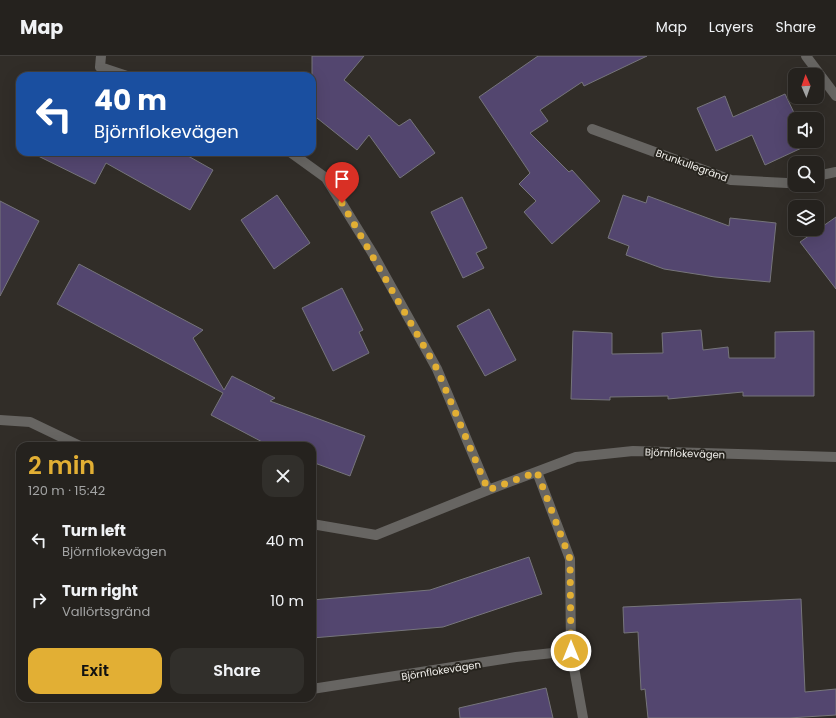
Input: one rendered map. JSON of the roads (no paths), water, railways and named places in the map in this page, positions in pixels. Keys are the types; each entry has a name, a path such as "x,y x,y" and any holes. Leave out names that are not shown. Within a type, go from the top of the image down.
{"street":[{"path":"101,56 100,67 115,72"},
{"path":"806,56 836,96"},
{"name":"Brunkullegränd","path":"592,129 730,180 788,183"},
{"path":"296,156 326,178 373,254 437,369 488,490"},
{"path":"824,175 836,172"},
{"path":"0,420 30,422 72,442"},
{"name":"Björnflokevägen","path":"316,525 376,536 488,490 576,458 632,451 836,457"},
{"path":"537,472 570,559 571,651 583,718"},
{"name":"Björnflokevägen","path":"316,688 516,657 571,651"}]}
